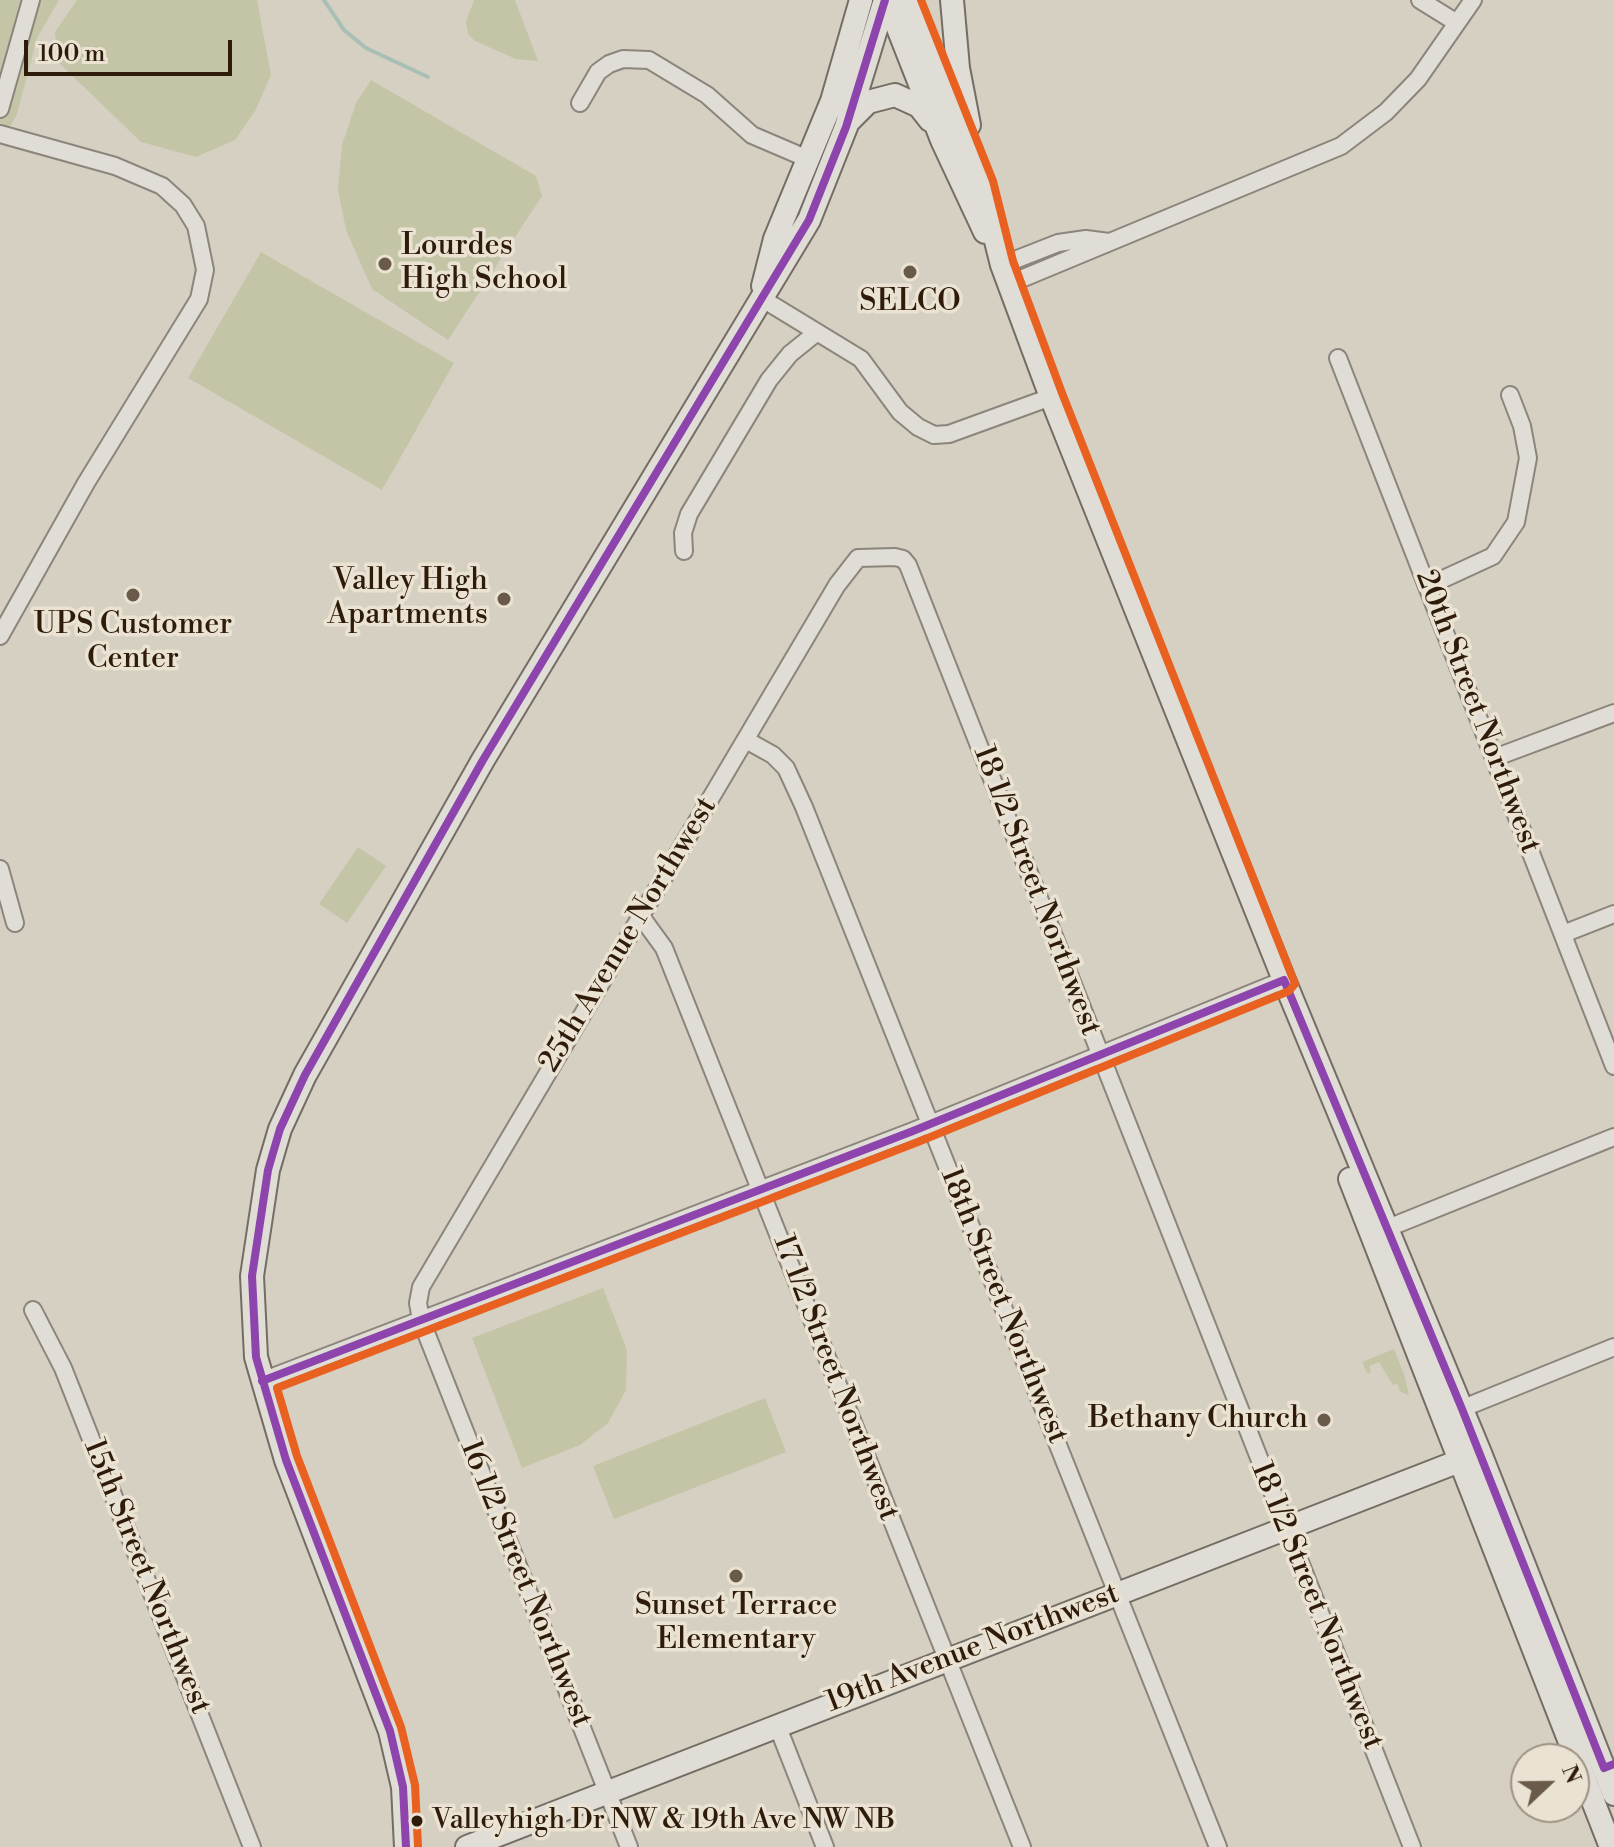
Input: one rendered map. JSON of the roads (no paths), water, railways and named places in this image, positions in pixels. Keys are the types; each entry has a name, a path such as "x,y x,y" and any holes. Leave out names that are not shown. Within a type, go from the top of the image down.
{"main road":[{"path":"761,298 775,239 832,101 861,0"},
{"path":"406,1847 403,1787 390,1731 286,1460 262,1381 251,1304 254,1251 268,1170 289,1107 483,760 761,298 786,263 809,220 846,127 886,0"},
{"path":"886,0 942,140 1006,274"},
{"path":"908,0 982,185"},
{"path":"952,0 958,68 982,185 1006,274 1051,397 1284,980 1452,1413 1600,1770 1614,1794"},
{"path":"846,127 868,102 895,95 919,106 942,140"},
{"name":"19th Avenue Northwest","path":"467,1847 1470,1456"},
{"path":"1600,1770 1611,1847"}],"street":[{"path":"0,109 31,0"},
{"path":"1420,0 1457,23"},
{"path":"1006,274 1058,243 1086,239 1110,242 1341,146 1386,112 1418,79 1473,0"},
{"path":"580,103 598,72 609,64 623,59 649,60 707,95 752,135 808,159"},
{"path":"0,134 147,178 175,196 196,226 205,270 199,299 86,483 0,636"},
{"path":"761,298 861,359 900,412 934,435 949,434 1051,397"},
{"path":"684,551 683,533 689,514 769,380 790,354 816,333"},
{"name":"20th Street Northwest","path":"1338,358 1614,1066"},
{"path":"1428,586 1493,556 1516,522 1526,478 1527,448 1510,395"},
{"name":"18 1/2 Street Northwest","path":"858,558 895,557 903,559 908,565 1412,1847"},
{"name":"25th Avenue Northwest","path":"421,1320 418,1303 430,1269 837,585 858,558"},
{"path":"1494,758 1614,713"},
{"name":"18th Street Northwest","path":"746,740 773,755 794,784 1218,1847"},
{"path":"0,869 15,923"},
{"path":"1563,934 1614,914"},
{"name":"17 1/2 Street Northwest","path":"640,915 664,948 1022,1847"},
{"path":"262,1381 930,1124 1284,980"},
{"path":"1379,1231 1614,1137"},
{"name":"15th Street Northwest","path":"33,1310 63,1368 252,1847"},
{"name":"16 1/2 Street Northwest","path":"421,1320 629,1847"},
{"path":"1452,1413 1614,1347"},
{"path":"777,1725 825,1847"}],"waterway":[{"path":"324,0 344,30 366,48 428,77"}],"place":[{"name":"Lourdes High School","path":"385,264"},
{"name":"SELCO","path":"910,272"},
{"name":"UPS Customer Center","path":"133,595"},
{"name":"Valley High Apartments","path":"504,599"},
{"name":"Bethany Church","path":"1324,1420"},
{"name":"Sunset Terrace Elementary","path":"736,1576"},
{"name":"Valleyhigh Dr NW & 19th Ave NW NB","path":"417,1821"}]}
